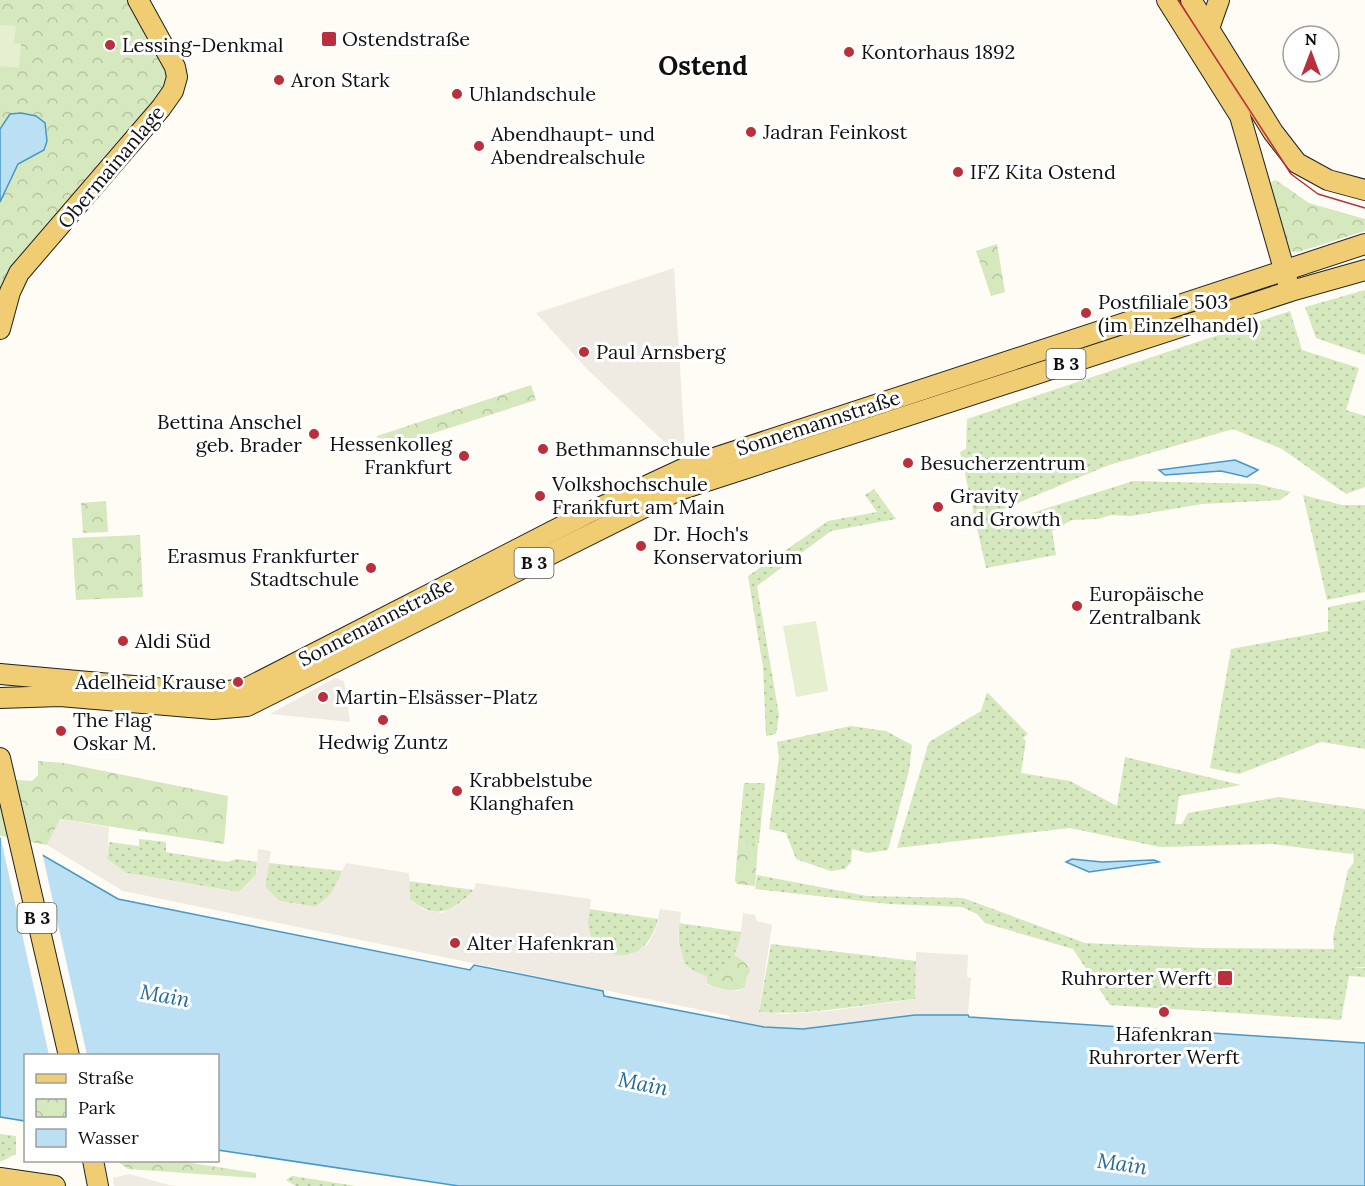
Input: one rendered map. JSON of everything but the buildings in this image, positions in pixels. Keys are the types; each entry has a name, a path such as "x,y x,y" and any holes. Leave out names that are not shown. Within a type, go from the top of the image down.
{"main road":[{"name":"Obermainanlage","path":"0,328 10,292 19,273 138,137 173,91 177,77 175,67 138,0"},
{"path":"1167,0 1240,116 1283,271 1291,291"},
{"path":"1191,0 1273,132 1297,163 1328,180 1365,190"},
{"path":"1203,55 1219,0"},
{"name":"B 3","path":"1283,271 1365,243"},
{"name":"B 3","path":"1291,291 1365,270"},
{"name":"Sonnemannstraße","path":"0,674 211,693 245,689 586,514 696,463 1283,271"},
{"name":"Sonnemannstraße","path":"0,698 60,696 222,709 241,707 262,700 331,663 686,488 1291,291"},
{"name":"B 3","path":"0,758 69,1054"},
{"path":"0,1178 55,1186"}],"green space":[{"path":"0,0 130,0 158,50 168,75 163,89 89,174 13,271 0,305"},
{"path":"0,25 16,26 14,43 21,44 19,68 0,66"},
{"path":"1276,180 1309,203 1365,219 1365,231 1298,252 1287,251 1265,184"},
{"path":"997,244 1005,292 991,296 976,251"},
{"path":"1365,290 1365,355 1316,338 1305,307"},
{"path":"1290,311 1302,350 1359,368 1346,410 1365,416 1365,487 1346,494 1282,449 1233,429 1109,465 989,515 1000,523 1133,481 1258,484 1291,492 1280,500 1202,504 1131,516 1111,515 1098,519 1072,520 1052,531 1056,555 986,568 960,452 966,449 967,419"},
{"path":"531,385 536,400 381,450 377,436"},
{"path":"874,489 896,519 831,531 757,586 779,715 776,734 766,736 763,667 748,576 828,521 877,512 865,495"},
{"path":"1303,495 1342,505 1365,505 1365,592 1327,600"},
{"path":"106,501 108,532 83,533 81,503"},
{"path":"140,535 143,597 76,600 72,538"},
{"path":"1365,600 1365,749 1321,742 1239,774 1210,768 1231,649 1328,631 1328,607"},
{"path":"816,621 828,691 796,697 783,626"},
{"path":"987,692 1028,734 1023,738 1026,741 1021,773 1070,781 1117,806 1125,757 1241,785 1179,796 1175,824 1182,824 1188,813 1279,797 1365,809 1365,967 1350,967 1365,968 1365,977 1349,976 1341,1020 1110,1005 1073,949 985,923 977,914 962,907 889,904 755,889 757,875 867,896 963,898 1085,943 1203,948 1334,949 1333,937 1348,870 1354,862 1353,852 1352,854 1272,844 1160,847 1070,828 897,848 929,742 981,711"},
{"path":"851,726 886,731 912,745 909,771 888,850 867,853 852,849 851,862 845,869 831,871 796,859 786,833 769,829 779,758 777,742"},
{"path":"38,761 64,763 228,796 224,844 61,819 47,845 0,836 0,779 32,781 38,775"},
{"path":"744,783 765,783 759,843 738,844"},
{"path":"139,839 166,842 166,852 227,862 237,859 257,862 256,875 239,892 126,873 107,859 109,842 139,846"},
{"path":"748,841 758,844 755,886 737,884 735,881 738,844 745,844"},
{"path":"269,863 344,871 331,894 316,907 279,901 265,887"},
{"path":"408,881 474,890 458,904 436,912 419,906 410,899"},
{"path":"589,909 658,919 652,935 642,948 629,955 612,954 603,951 592,942 588,930"},
{"path":"679,923 741,932 738,949 725,970 718,975 711,976 702,975 687,966 680,952"},
{"path":"771,944 916,961 916,999 818,1011 759,1012"},
{"path":"734,955 741,958 751,969 745,987 726,990 707,983 707,976 721,973 727,968"},
{"path":"0,1134 16,1136 16,1154 0,1162"},
{"path":"118,1162 185,1162 256,1173 256,1178 128,1169"},
{"path":"292,1176 356,1186 296,1186 286,1180"}],"shaded area":[{"path":"674,268 685,450 676,453 586,368 536,313"},
{"name":"Martin-Elsässer-Platz","path":"335,678 344,681 350,722 270,714"},
{"path":"60,819 109,827 107,859 126,873 239,892 256,875 258,849 271,851 265,887 279,901 316,907 331,894 346,863 409,873 410,899 422,909 442,913 460,904 474,890 476,883 591,899 588,924 592,942 599,948 616,955 631,955 648,944 655,931 660,909 681,912 678,939 685,964 707,976 707,983 710,986 738,991 745,987 746,978 750,972 749,965 734,955 740,940 743,913 755,915 757,921 772,925 759,1012 785,1014 829,1011 915,999 916,952 968,955 967,977 971,978 968,1015 915,1015 803,1029 764,1027 729,1020 730,1016 123,891 47,845"},
{"path":"129,1174 176,1186 114,1186 113,1178"}],"water":[{"path":"21,113 36,116 45,123 47,141 44,150 18,164 0,202 0,129 10,114"},
{"path":"1235,460 1258,470 1247,477 1221,471 1165,475 1159,470"},
{"name":"Main","path":"0,838 32,849 118,899 470,970 474,965 603,991 604,996 764,1027 803,1029 915,1015 968,1015 969,1017 1365,1043 1365,1186 459,1186 219,1150 219,1054 24,1054 24,1121 0,1117"},
{"path":"1072,859 1102,862 1154,860 1159,862 1089,872 1066,862"}],"pier":[{"path":"0,835 42,852 87,1054 49,1054"}],"tram line":[{"path":"1178,0 1291,174 1318,194 1365,208"}],"place":[{"name":"Ostendstraße","path":"329,39"},
{"name":"Lessing-Denkmal","path":"110,45"},
{"name":"Kontorhaus 1892","path":"849,52"},
{"name":"Aron Stark","path":"279,80"},
{"name":"Uhlandschule","path":"457,94"},
{"name":"Jadran Feinkost","path":"751,132"},
{"name":"Abendhaupt- und Abendrealschule","path":"479,146"},
{"name":"IFZ Kita Ostend","path":"958,172"},
{"name":"Postfiliale 503 (im Einzelhandel)","path":"1086,313"},
{"name":"Paul Arnsberg","path":"584,352"},
{"name":"Bettina Anschel geb. Brader","path":"314,434"},
{"name":"Bethmannschule","path":"543,449"},
{"name":"Hessenkolleg Frankfurt","path":"464,456"},
{"name":"Besucherzentrum","path":"908,463"},
{"name":"Volkshochschule Frankfurt am Main","path":"540,496"},
{"name":"Gravity and Growth","path":"938,507"},
{"name":"Dr. Hoch's Konservatorium","path":"641,546"},
{"name":"Erasmus Frankfurter Stadtschule","path":"371,568"},
{"name":"Europäische Zentralbank","path":"1077,606"},
{"name":"Aldi Süd","path":"123,641"},
{"name":"Adelheid Krause","path":"238,682"},
{"name":"Martin-Elsässer-Platz","path":"323,697"},
{"name":"Hedwig Zuntz","path":"383,720"},
{"name":"The Flag Oskar M.","path":"61,731"},
{"name":"Krabbelstube Klanghafen","path":"457,791"},
{"name":"Alter Hafenkran","path":"455,943"},
{"name":"Ruhrorter Werft","path":"1225,978"},
{"name":"Hafenkran Ruhrorter Werft","path":"1164,1012"}],"district":[{"name":"Ostend","path":"703,66"}]}
